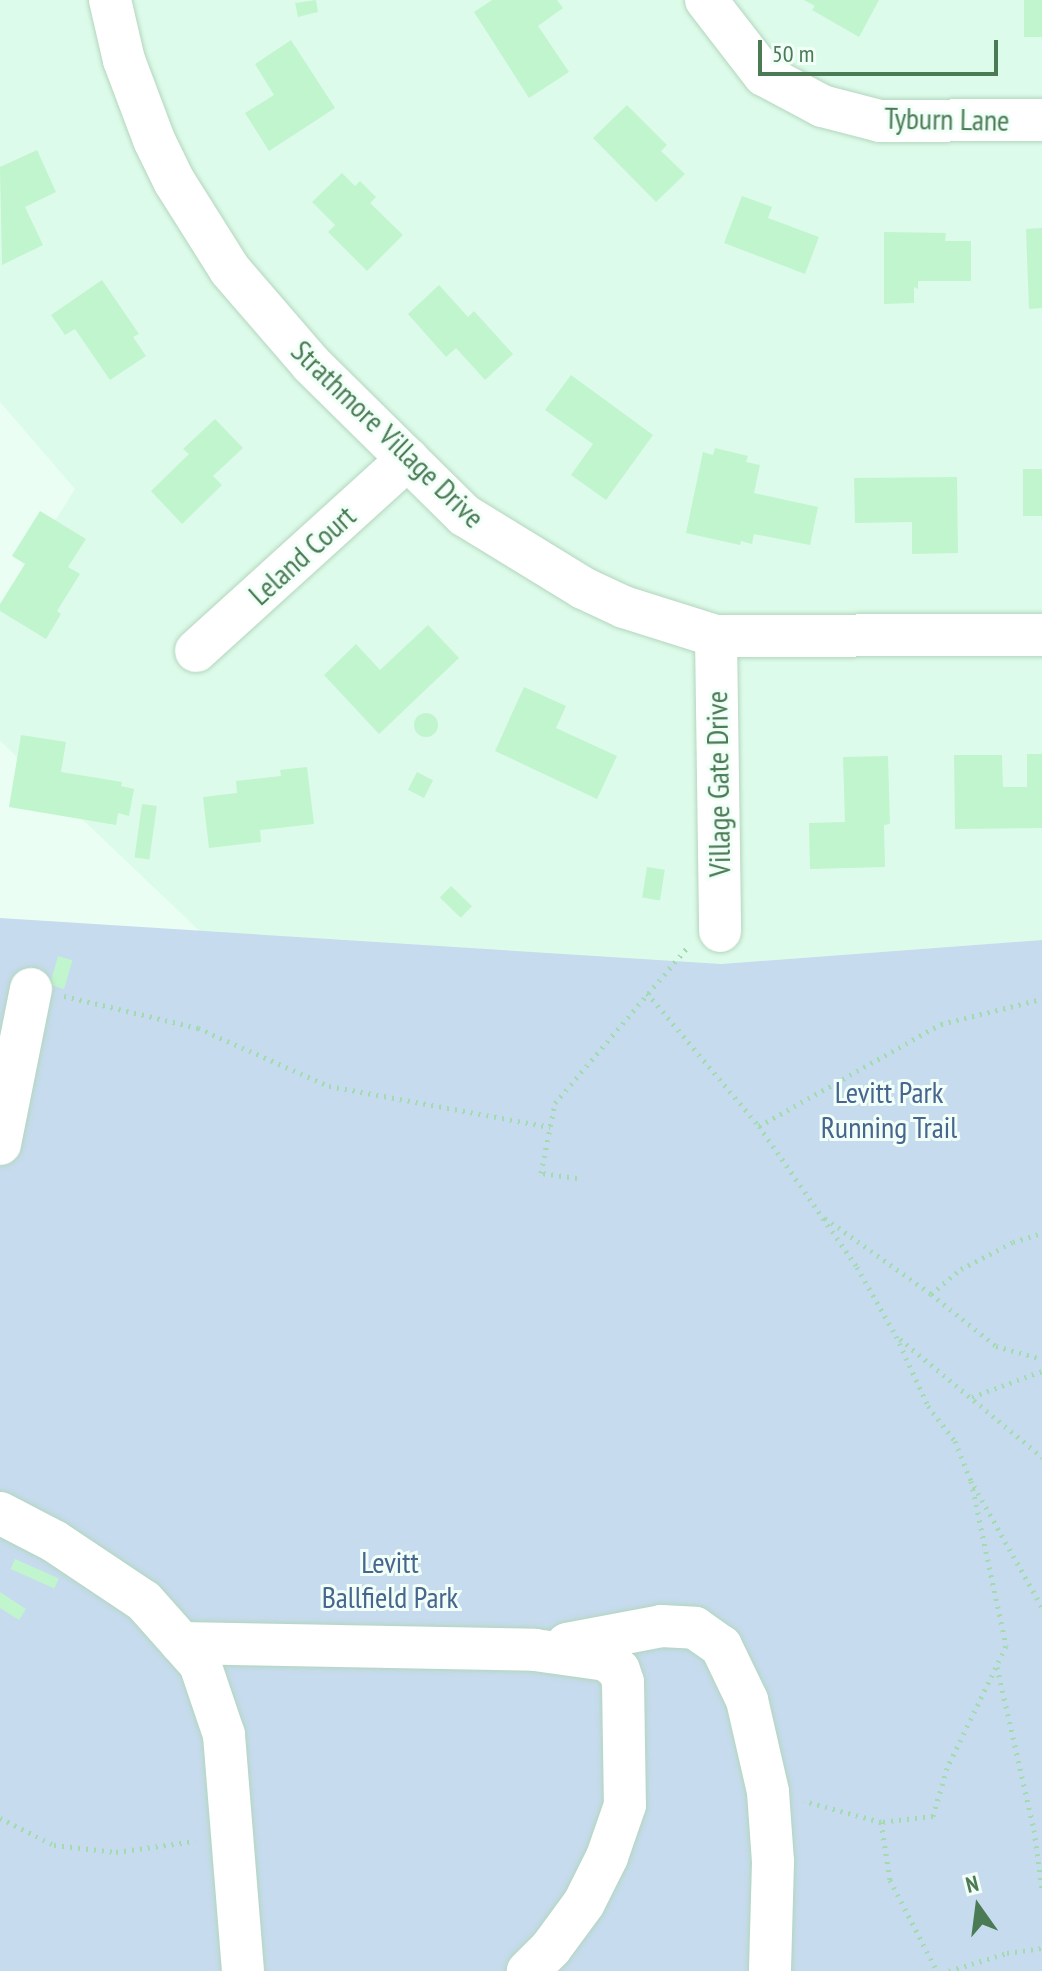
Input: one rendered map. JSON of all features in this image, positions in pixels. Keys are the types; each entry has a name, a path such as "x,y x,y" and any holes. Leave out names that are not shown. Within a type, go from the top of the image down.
{"street":[{"name":"Strathmore Village Drive","path":"110,0 124,60 154,140 174,181 230,270 312,365 464,515 547,568 624,607 716,636 1042,635"},
{"name":"Tyburn Lane","path":"706,0 764,75 822,106 880,121 1042,120"},
{"name":"Leland Court","path":"196,651 408,459"},
{"name":"Village Gate Drive","path":"716,636 720,923"},
{"path":"0,1144 31,989"},
{"path":"0,1513 54,1541 144,1601 200,1664 224,1735 243,1971"},
{"path":"535,1650 661,1626 695,1628 721,1646 747,1700 768,1792 773,1862 770,1971"},
{"path":"181,1643 535,1650 606,1660 619,1670 623,1695 625,1805 607,1857 584,1903 551,1948 528,1971"}],"path":[{"path":"577,1178 541,1173 555,1103 647,993 720,923"},
{"path":"31,989 198,1028 329,1086 550,1127"},
{"path":"647,993 759,1126 857,1267 896,1336 928,1406 955,1441 971,1481 1042,1607"},
{"path":"759,1126 941,1024 1042,999"},
{"path":"821,1215 931,1294 996,1346 1042,1359"},
{"path":"931,1294 961,1269 1013,1242 1042,1233"},
{"path":"896,1336 1042,1457"},
{"path":"971,1397 1042,1371"},
{"path":"768,1792 881,1822 933,1816 947,1768 1006,1646 971,1481"},
{"path":"997,1666 1034,1830 1042,1889"},
{"path":"0,1818 54,1845 116,1852 232,1836"},
{"path":"881,1822 890,1880 937,1971"},
{"path":"949,1971 1007,1953 1042,1948"}],"shaded area":[{"path":"0,0 1042,0 1042,940 721,964 251,980 0,741 0,608 75,489 0,402"}],"green space":[{"name":"Levitt Ballfield Park","path":"0,918 721,964 1042,940 1042,1971 0,1971"}],"building":[{"path":"316,0 318,12 298,17 295,3"},
{"path":"492,0 557,0 563,8 538,26 569,72 529,98 474,12"},
{"path":"804,0 879,0 859,37 812,10 815,6"},
{"path":"1024,0 1042,0 1042,37 1024,37"},
{"path":"291,40 335,108 269,151 245,113 274,95 255,64"},
{"path":"627,105 667,145 661,151 685,174 656,202 593,138"},
{"path":"37,150 56,192 25,207 43,245 2,265 0,167"},
{"path":"342,173 355,186 360,181 376,197 370,203 403,235 367,271 328,232 335,225 312,202"},
{"path":"742,196 772,207 768,218 819,237 805,274 724,243"},
{"path":"1042,228 1042,308 1029,309 1026,229"},
{"path":"884,232 946,233 945,241 971,241 971,281 918,281 918,289 914,287 914,303 884,304"},
{"path":"102,280 139,334 133,337 146,356 110,380 75,329 65,335 51,315"},
{"path":"439,285 468,317 474,311 513,354 485,380 456,348 446,357 408,314"},
{"path":"571,375 653,435 606,500 571,475 593,444 545,410"},
{"path":"215,419 243,448 213,476 222,485 182,524 151,491 189,454 183,449"},
{"path":"715,448 748,456 746,462 760,465 754,493 818,507 810,545 754,534 752,544 741,541 740,545 686,533 703,452 713,455"},
{"path":"1023,469 1042,469 1042,516 1023,516"},
{"path":"957,477 958,553 912,554 912,522 855,523 854,478"},
{"path":"40,511 86,539 68,567 80,574 57,611 61,614 46,639 0,611 0,604 25,564 12,556"},
{"path":"428,625 459,658 379,734 324,675 356,644 380,670"},
{"path":"524,687 566,706 556,728 617,756 597,799 495,751"},
{"path":"426,713 437,720 438,725 431,736 426,737 415,730 414,725 421,714"},
{"path":"21,735 66,742 61,772 122,782 121,786 134,789 129,816 118,813 116,825 9,807"},
{"path":"1027,754 1042,754 1042,828 955,829 954,755 1002,755 1003,787 1027,787"},
{"path":"888,756 890,824 884,825 885,867 810,869 809,823 845,822 843,757"},
{"path":"307,767 314,824 260,830 261,842 209,848 203,797 237,793 236,781 281,776 280,770"},
{"path":"417,772 433,780 424,798 408,790"},
{"path":"142,804 157,806 149,860 134,857"},
{"path":"647,867 665,870 660,900 642,898"},
{"path":"451,886 472,906 461,918 440,898"},
{"path":"58,956 72,960 64,989 50,985"},
{"path":"15,1559 59,1579 54,1589 11,1569"},
{"path":"0,1592 26,1609 19,1620 0,1608"}],"park label":[{"name":"Levitt Park Running Trail","path":"889,1109"}]}
